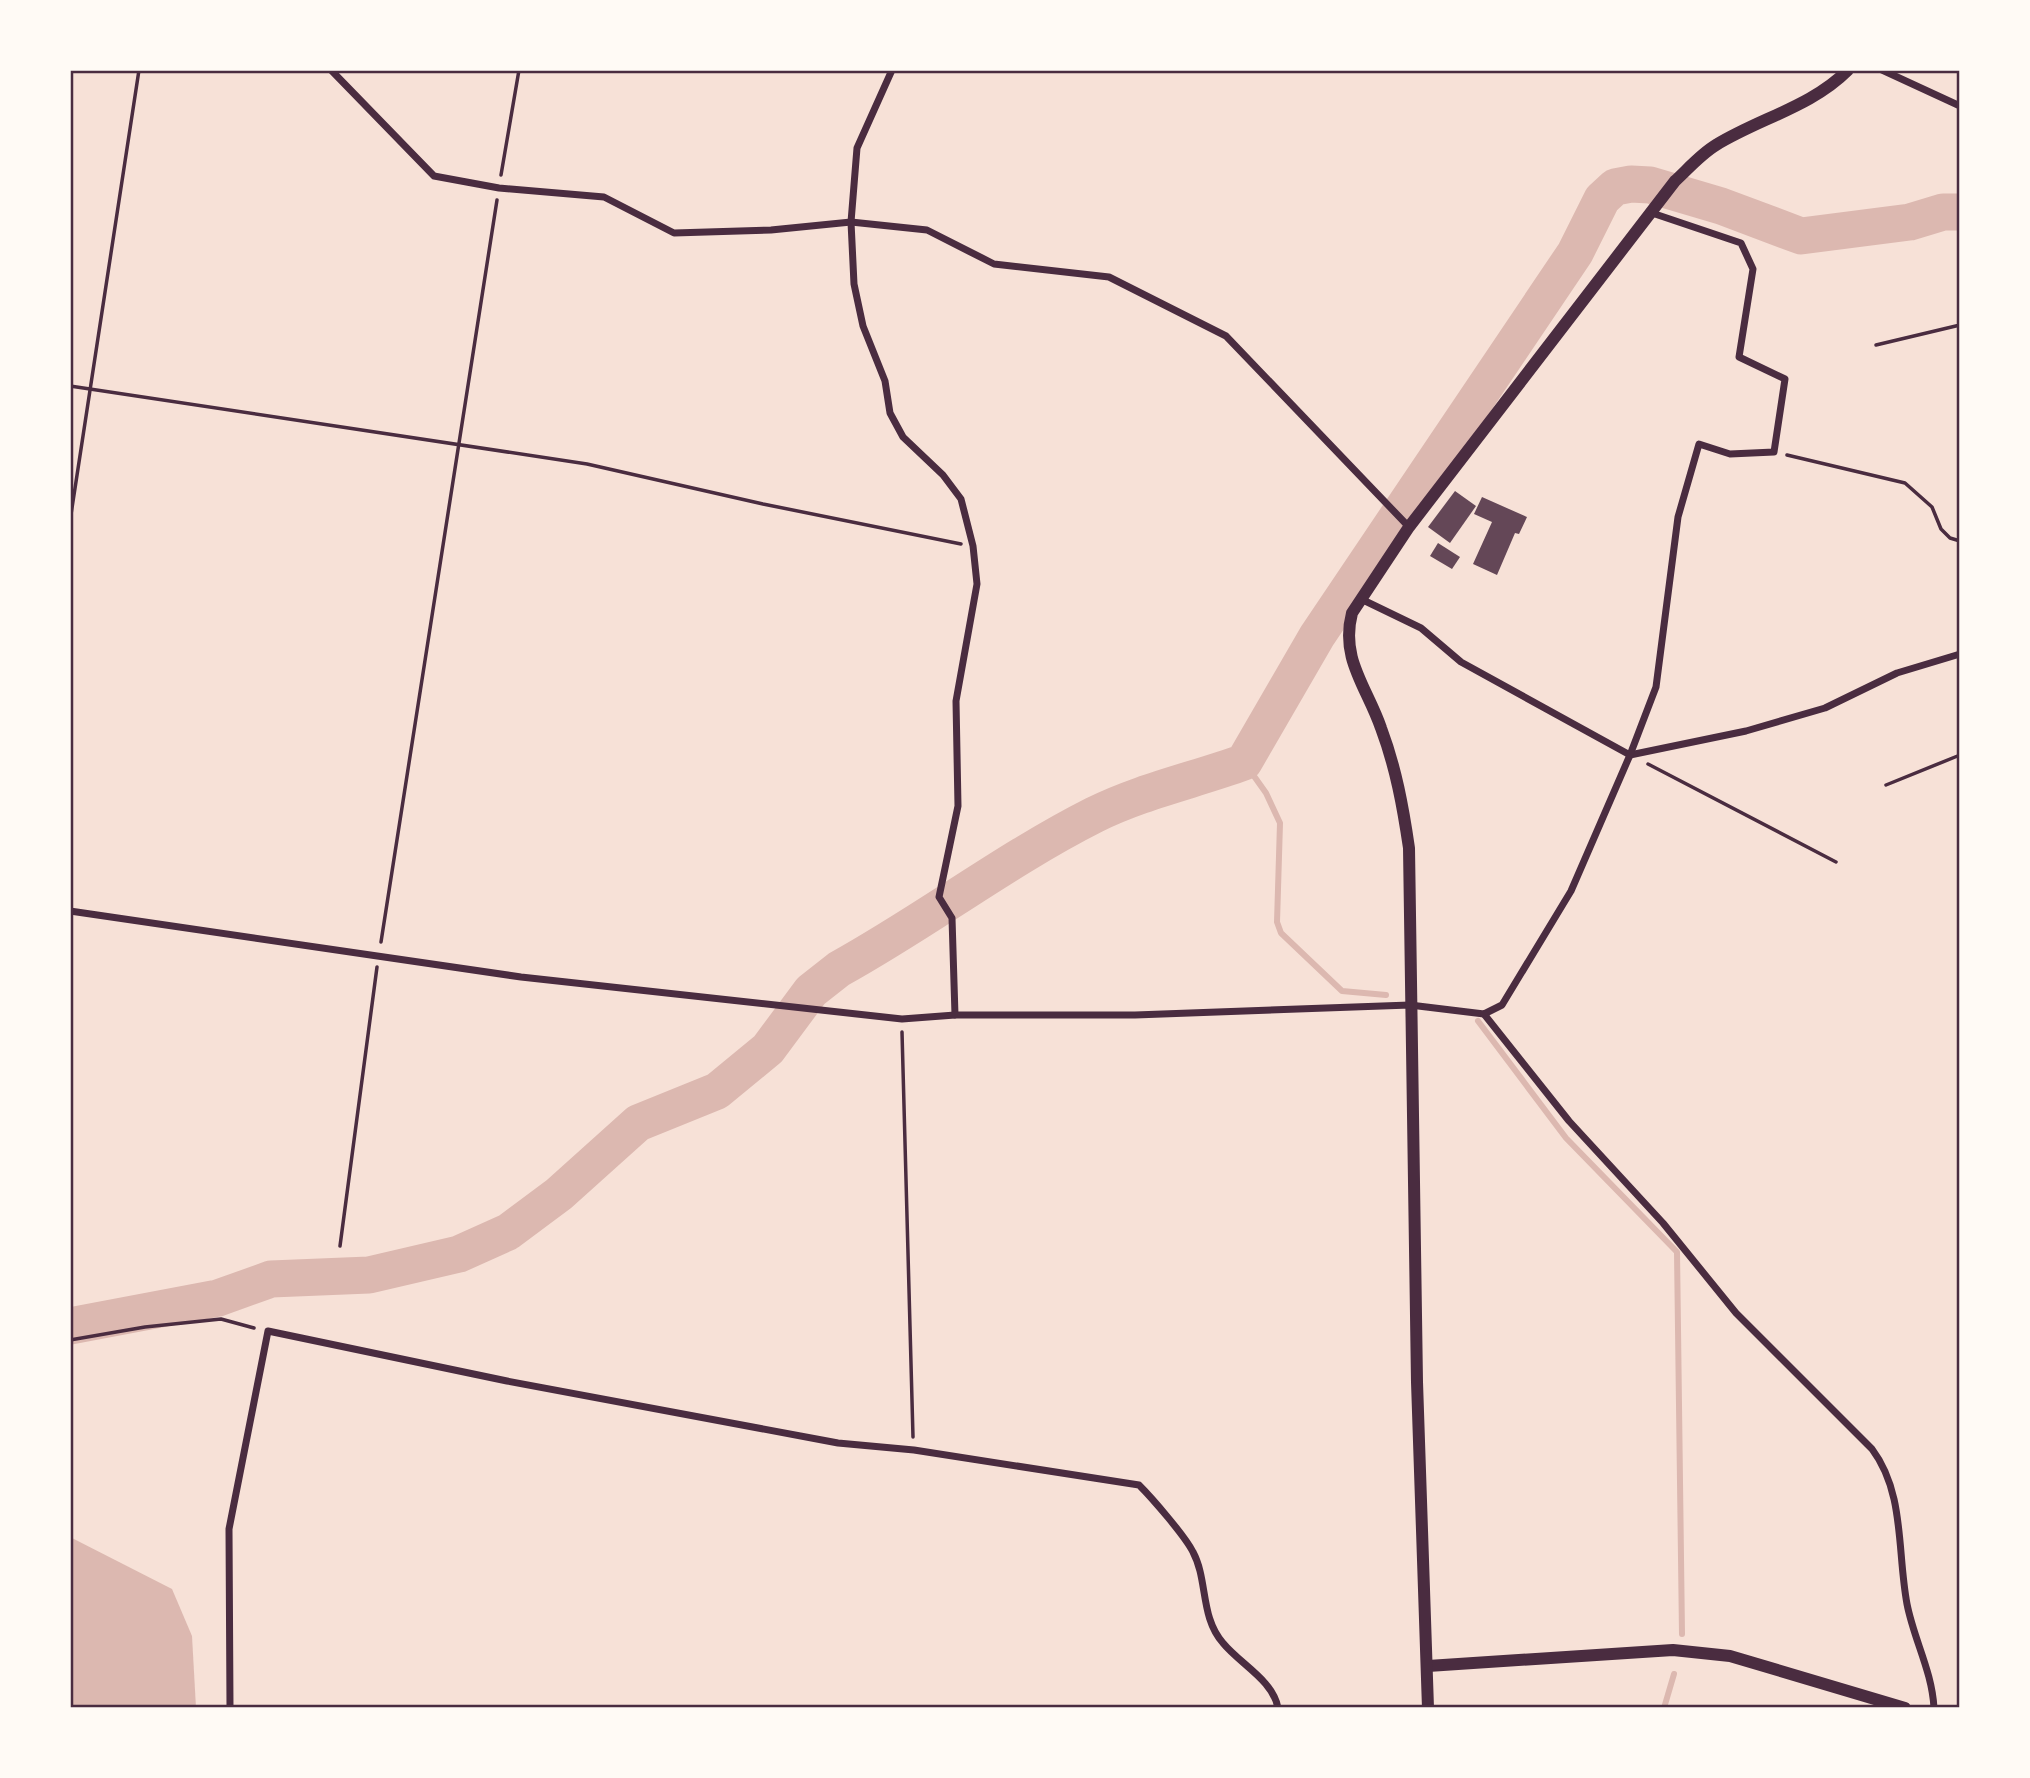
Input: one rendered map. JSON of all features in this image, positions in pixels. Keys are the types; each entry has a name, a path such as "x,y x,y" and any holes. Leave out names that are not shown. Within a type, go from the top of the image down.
{"street":[{"path":"331,70 435,176 499,188 604,197 674,233 771,230 851,222 927,230 995,264 1109,277 1226,336 1409,527"},
{"path":"892,70 857,148 851,222 856,295 863,326 885,381 890,413 904,437 943,475 961,499 973,546 977,584 956,701 958,806 940,900 950,914 955,1014"},
{"path":"1428,1708 1417,1382 1409,848 1400,786 1381,727 1348,652 1348,629 1352,613 1409,527 1675,181 1714,145 1802,104 1832,86 1848,70"},
{"path":"1882,70 1960,106"},
{"path":"70,911 521,977 902,1019 955,1014 1135,1015 1410,1004 1483,1014 1502,1005 1570,891 1630,755 1656,687 1678,517 1699,444 1730,454 1774,452 1785,379 1739,357 1753,269 1741,243 1655,209"},
{"path":"1361,599 1421,628 1461,663 1630,755 1746,732 1825,708 1897,673 1960,654"},
{"path":"1483,1014 1570,1121 1663,1223 1736,1313 1872,1449 1885,1466 1893,1486 1907,1604 1930,1676 1934,1708"},
{"path":"230,1708 229,1529 268,1331 520,1383 838,1443 914,1450 1139,1485 1156,1501 1194,1552 1209,1618 1222,1642 1255,1674 1276,1699 1278,1708"},
{"path":"1428,1666 1673,1650 1730,1656 1905,1708"}],"path":[{"path":"70,521 139,70"},
{"path":"341,1247 378,956 519,70"},
{"path":"1876,345 1960,325"},
{"path":"70,386 459,447 587,464 763,505 973,546"},
{"path":"1774,452 1905,483 1932,507 1941,529 1950,538 1960,541"},
{"path":"1630,755 1836,862"},
{"path":"1886,785 1960,755"},
{"path":"902,1019 914,1450"},
{"path":"70,1340 145,1327 221,1319 268,1331"}],"shaded area":[{"path":"70,1537 172,1589 192,1636 196,1708 70,1708"}],"building":[{"path":"1455,491 1476,506 1450,543 1428,527"},
{"path":"1482,497 1527,517 1519,534 1515,533 1497,575 1473,564 1492,522 1474,514"},
{"path":"1438,543 1460,557 1452,569 1430,556"}],"waterway":[{"path":"70,1326 218,1298 271,1279 369,1275 459,1254 508,1232 559,1194 638,1123 717,1091 768,1049 811,991 839,969 1029,851 1094,815 1150,792 1244,762 1317,636 1575,253 1602,199 1615,187 1650,185 1721,206 1801,236 1910,222 1943,212 1960,212"},
{"path":"1244,762 1266,793 1280,823 1277,922 1281,933 1342,991 1386,995"},
{"path":"1478,1021 1566,1138 1677,1252 1682,1634"},
{"path":"1664,1708 1674,1674"}]}
